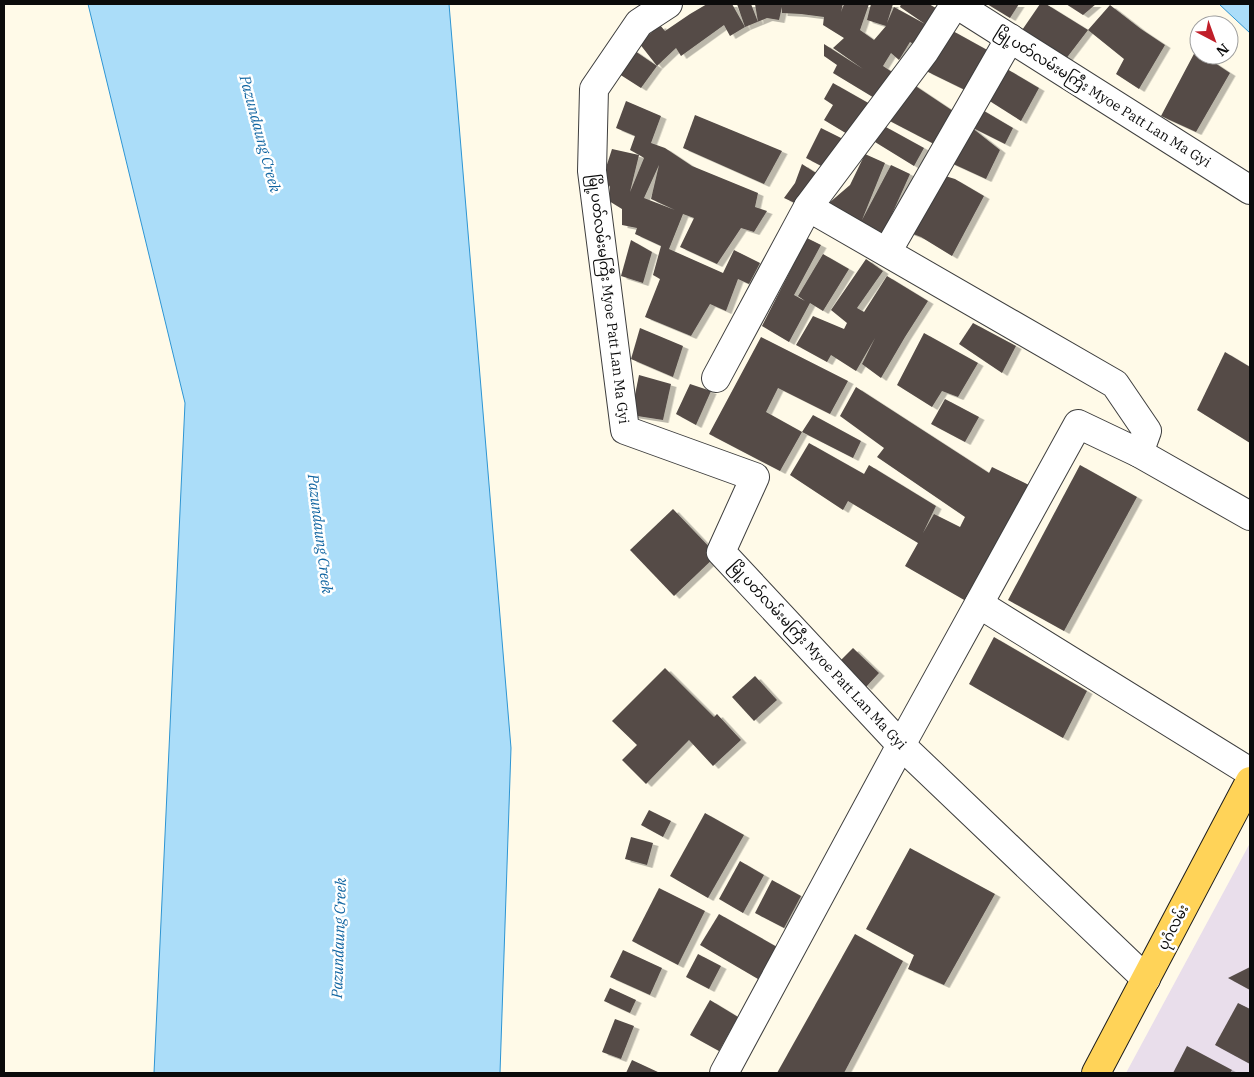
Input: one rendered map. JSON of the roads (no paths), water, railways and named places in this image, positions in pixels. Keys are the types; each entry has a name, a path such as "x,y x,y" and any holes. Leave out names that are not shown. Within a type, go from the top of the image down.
{"main road":[{"name":"ပုဂံလမ်း","path":"1096,1073 1250,781"}],"street":[{"name":"မြို့ပတ်လမ်းမကြီး Myoe Patt Lan Ma Gyi","path":"668,4 639,23 594,89 592,172 624,430 755,477 721,552 901,745 1146,979"},
{"name":"မြို့ပတ်လမ်းမကြီး Myoe Patt Lan Ma Gyi","path":"956,4 1250,190"},
{"path":"716,378 808,207 925,51 956,4"},
{"path":"887,252 1010,38"},
{"path":"808,207 1115,384 1147,431 1139,452"},
{"path":"724,1073 901,745 1078,424 1139,452 1250,516"},
{"path":"979,604 1250,772"}],"water":[{"name":"Pazundaung Creek","path":"88,4 449,4 511,748 500,1073 154,1073 185,403"},
{"path":"1219,4 1250,4 1250,33 1239,23 1239,15 1231,15"}]}
